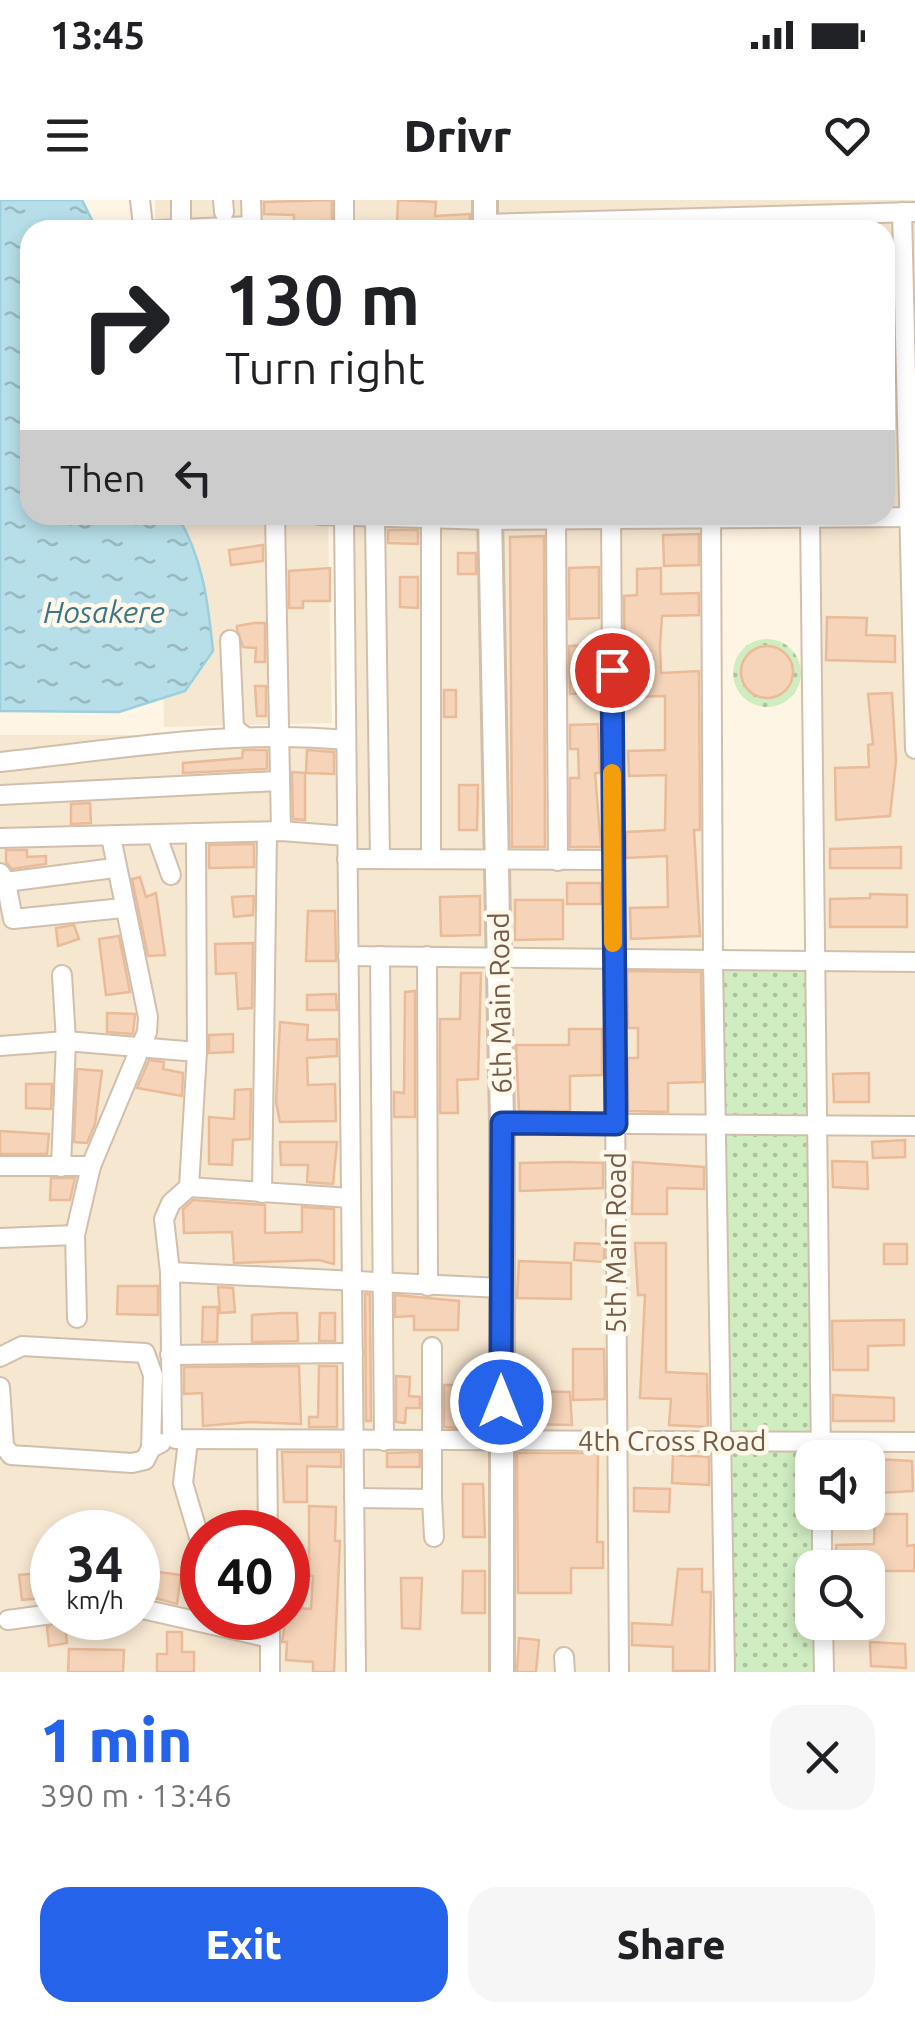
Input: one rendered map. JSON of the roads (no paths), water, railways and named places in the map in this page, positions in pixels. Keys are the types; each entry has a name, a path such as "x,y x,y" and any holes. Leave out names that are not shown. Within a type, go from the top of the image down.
{"street":[{"path":"835,220 908,212 915,749"},
{"path":"485,218 516,220"},
{"path":"262,1193 278,781 274,525"},
{"path":"344,525 356,1672"},
{"path":"374,525 380,859"},
{"path":"430,858 431,525"},
{"name":"6th Main Road","path":"490,525 502,1123 502,1672"},
{"path":"556,525 558,861"},
{"name":"5th Main Road","path":"611,525 619,1672"},
{"path":"711,525 713,960 719,1125 725,1672"},
{"path":"810,525 821,1440"},
{"path":"230,640 234,728 243,735"},
{"path":"0,762 243,735 346,740"},
{"path":"0,795 278,781"},
{"path":"0,838 274,832 347,836"},
{"path":"157,836 170,875"},
{"path":"191,1510 183,1483 182,1438 170,1355 170,1272 164,1219 171,1203 189,1187 198,1052 196,836"},
{"path":"77,1318 75,1235 91,1166 146,1032 148,1017 114,868 111,838"},
{"path":"347,859 613,860"},
{"path":"114,868 4,883 12,919 123,908"},
{"path":"348,956 915,962"},
{"path":"380,956 384,1440"},
{"path":"427,956 428,1286"},
{"path":"62,976 66,1041 62,1167"},
{"path":"0,1046 66,1041 198,1052"},
{"path":"502,1123 915,1126"},
{"path":"0,1166 91,1166"},
{"path":"189,1187 351,1198"},
{"path":"0,1238 75,1235"},
{"path":"170,1272 502,1288"},
{"path":"0,1357 5,1350 22,1346 145,1353 153,1374 151,1448 145,1460 132,1464 11,1455 4,1446 0,1387"},
{"path":"432,1346 434,1537"},
{"path":"170,1355 352,1353"},
{"path":"151,1448 182,1438"},
{"name":"4th Cross Road","path":"182,1438 724,1441 795,1448"},
{"path":"267,1441 268,1510"},
{"name":"4th Cross Road","path":"885,1445 915,1442"},
{"path":"354,1498 432,1499"},
{"path":"8,1620 30,1617"},
{"path":"270,1640 270,1672"},
{"path":"823,1640 824,1672"}],"water":[{"name":"Hosakere","path":"0,200 82,200 92,220 20,220 20,525 183,525 203,581 213,651 185,691 119,712 0,711"}]}
